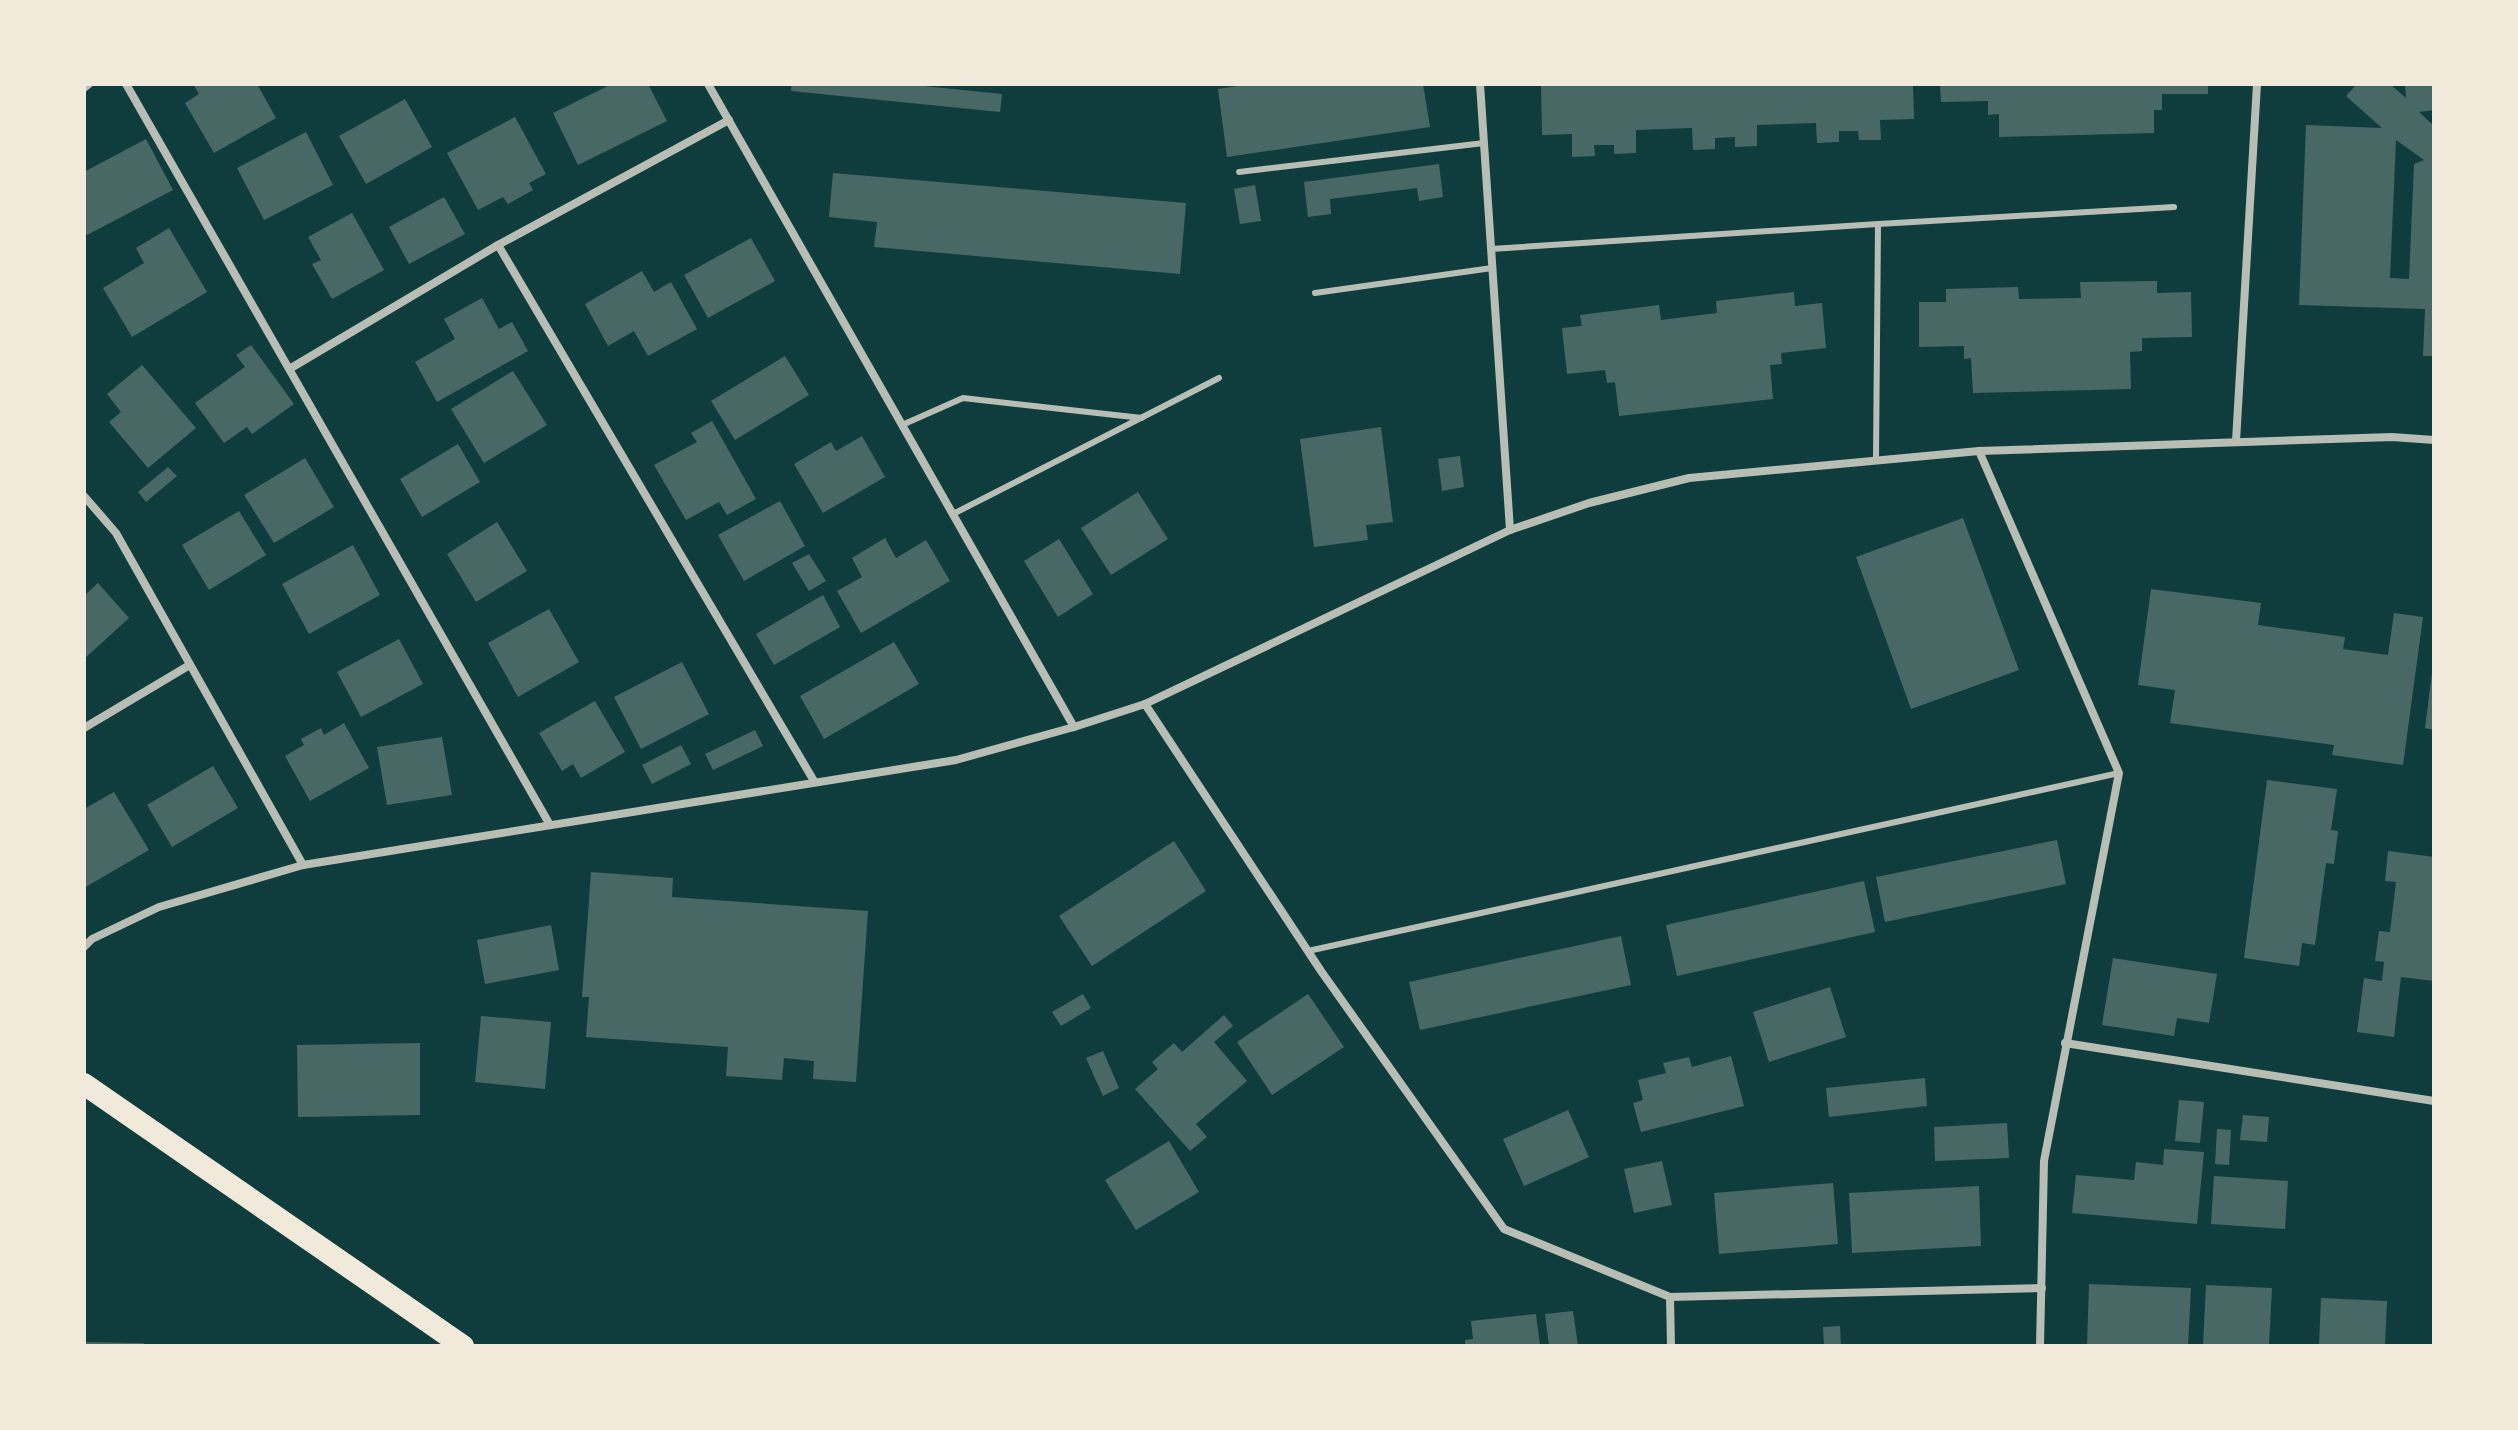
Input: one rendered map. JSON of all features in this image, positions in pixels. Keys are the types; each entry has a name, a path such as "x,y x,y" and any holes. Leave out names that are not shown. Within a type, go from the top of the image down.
{"highway":[{"path":"84,1084 463,1346"}],"street":[{"path":"126,84 550,825"},
{"path":"708,84 1074,727"},
{"path":"1480,84 1510,530"},
{"path":"2236,441 2257,84"},
{"path":"291,368 498,245 729,120"},
{"path":"498,245 814,781"},
{"path":"84,947 92,939 159,907 303,865 956,760 1074,727 1145,704 1510,530 1589,503 1689,478 1876,458 1979,451 2392,437 2434,440"},
{"path":"1979,451 2119,773 2044,1161 2040,1346"},
{"path":"84,496 116,533 188,666 303,865"},
{"path":"84,728 188,666"},
{"path":"1145,704 1308,951 1504,1229 1670,1297 2042,1288"},
{"path":"2065,1043 2434,1101"},
{"path":"1670,1297 1671,1346"}],"lane":[{"path":"1239,172 1484,143"},
{"path":"1491,249 2174,207"},
{"path":"1876,458 1878,224"},
{"path":"1315,293 1492,268"},
{"path":"953,514 1219,378"},
{"path":"902,425 963,398 1142,418"},
{"path":"1308,951 2119,773"}],"building":[{"path":"193,84 257,84 276,118 214,153 185,103 199,94"},
{"path":"612,84 648,84 667,121 578,165 553,113"},
{"path":"792,84 904,84 1002,94 1000,112 791,91"},
{"path":"1250,84 1423,84 1430,127 1227,157 1218,89"},
{"path":"1541,84 1913,84 1914,119 1880,120 1881,140 1859,140 1858,131 1839,131 1839,142 1817,143 1816,123 1757,125 1757,146 1735,147 1735,137 1715,138 1715,149 1693,150 1692,128 1636,130 1636,153 1614,154 1614,145 1594,145 1595,156 1572,157 1572,134 1542,135"},
{"path":"1940,84 2208,84 2208,94 2162,94 2162,110 2154,110 2154,133 1999,137 1999,114 1988,115 1988,101 1941,102"},
{"path":"2357,84 2390,84 2406,98 2405,84 2434,84 2434,110 2419,112 2434,126 2434,356 2423,356 2425,309 2299,305 2306,125 2382,128 2346,96","holes":["2396,140 2424,160 2414,164 2409,279 2390,278"]},
{"path":"405,99 432,147 366,184 339,136"},
{"path":"515,117 546,174 529,183 533,190 508,204 503,197 478,210 447,153"},
{"path":"306,132 333,185 264,220 237,168"},
{"path":"146,139 173,190 87,235 84,229 84,172"},
{"path":"1439,164 1443,197 1419,201 1417,188 1330,199 1331,214 1308,217 1304,182"},
{"path":"833,173 1186,203 1180,274 874,247 877,222 829,217"},
{"path":"1255,185 1261,221 1240,224 1234,189"},
{"path":"444,197 465,234 409,264 389,227"},
{"path":"352,213 384,270 332,299 312,264 321,260 308,237"},
{"path":"169,228 207,292 132,337 103,288 144,263 136,248"},
{"path":"751,238 775,281 708,318 684,275"},
{"path":"642,271 654,292 671,282 697,329 648,356 634,331 608,346 585,304"},
{"path":"2157,281 2157,293 2191,292 2192,337 2142,338 2142,351 2130,352 2131,389 1973,393 1971,358 1964,359 1964,346 1919,347 1919,302 1946,302 1946,289 2018,287 2019,299 2081,298 2080,282"},
{"path":"1794,292 1795,306 1822,303 1826,348 1781,353 1782,364 1770,365 1773,399 1619,416 1615,382 1607,383 1605,370 1567,374 1562,328 1582,326 1580,315 1659,305 1661,320 1717,313 1716,301"},
{"path":"482,298 499,329 512,322 528,351 437,402 415,362 455,339 444,319"},
{"path":"251,345 294,404 252,434 247,427 224,443 195,403 245,367 236,355"},
{"path":"785,356 809,395 735,440 711,401"},
{"path":"142,365 196,428 148,468 109,422 121,412 107,394"},
{"path":"513,371 547,425 484,463 451,409"},
{"path":"712,421 756,499 727,515 719,502 686,520 654,465 697,442 691,433"},
{"path":"1381,427 1393,522 1366,525 1368,540 1314,547 1300,439"},
{"path":"862,436 885,477 823,513 794,464 831,442 836,451"},
{"path":"458,444 480,482 422,517 400,479"},
{"path":"1460,456 1464,487 1442,491 1438,459"},
{"path":"305,458 334,507 274,543 244,495"},
{"path":"168,467 177,476 146,502 138,492"},
{"path":"1138,492 1168,539 1111,575 1081,528"},
{"path":"780,501 805,546 744,581 718,535"},
{"path":"239,511 266,555 209,590 182,545"},
{"path":"1963,518 2019,670 1911,709 1856,557"},
{"path":"497,522 527,571 476,602 447,554"},
{"path":"885,538 896,558 926,540 950,581 861,633 837,591 862,577 852,558"},
{"path":"1059,539 1093,594 1058,617 1024,561"},
{"path":"353,545 380,595 309,634 282,584"},
{"path":"809,554 826,581 809,591 792,563"},
{"path":"98,583 129,618 84,659 84,596"},
{"path":"2151,589 2261,603 2258,625 2345,637 2343,649 2388,655 2394,613 2423,617 2403,765 2332,755 2334,745 2170,723 2175,690 2138,685"},
{"path":"823,595 840,627 774,665 756,634"},
{"path":"549,609 579,662 518,697 488,643"},
{"path":"399,639 423,684 361,717 337,672"},
{"path":"894,642 919,684 824,739 800,696"},
{"path":"682,662 709,714 641,749 614,697"},
{"path":"2434,673 2434,730 2425,728"},
{"path":"595,701 625,752 581,778 573,764 562,771 539,733"},
{"path":"344,723 369,768 310,801 285,756 304,745 301,739 321,728 324,735"},
{"path":"755,730 763,746 713,770 705,754"},
{"path":"442,737 452,795 387,805 377,747"},
{"path":"681,745 691,764 652,784 642,765"},
{"path":"213,766 238,808 172,847 147,805"},
{"path":"2267,780 2337,789 2331,830 2338,831 2334,864 2326,863 2315,945 2302,943 2299,966 2244,958"},
{"path":"114,792 149,850 84,888 84,809"},
{"path":"2057,840 2066,884 1885,922 1876,877"},
{"path":"1174,841 1206,891 1092,966 1059,916"},
{"path":"2388,851 2434,857 2434,981 2401,977 2394,1037 2357,1032 2364,978 2382,981 2384,962 2375,961 2379,931 2390,932 2396,882 2385,881"},
{"path":"591,872 673,878 672,897 868,911 856,1082 813,1079 814,1061 784,1058 782,1080 726,1076 728,1047 586,1037 589,997 582,997"},
{"path":"1864,881 1875,932 1677,976 1666,925"},
{"path":"551,925 559,970 485,984 477,940"},
{"path":"1621,936 1631,985 1420,1030 1409,982"},
{"path":"2113,958 2217,974 2209,1023 2177,1018 2174,1036 2102,1025"},
{"path":"1830,987 1846,1037 1769,1062 1753,1012"},
{"path":"1083,994 1091,1008 1061,1026 1052,1012"},
{"path":"1308,994 1344,1047 1272,1095 1237,1042"},
{"path":"1224,1015 1233,1026 1214,1042 1247,1081 1196,1124 1207,1137 1190,1151 1135,1089 1158,1069 1152,1062 1174,1043 1182,1052"},
{"path":"481,1016 551,1022 545,1089 475,1082"},
{"path":"420,1043 420,1115 298,1117 297,1045"},
{"path":"1103,1051 1119,1088 1103,1096 1086,1058"},
{"path":"1731,1056 1744,1106 1641,1132 1633,1103 1643,1100 1638,1080 1666,1073 1663,1063 1689,1057 1692,1067"},
{"path":"1925,1078 1927,1106 1829,1117 1826,1088"},
{"path":"2179,1100 2204,1102 2200,1143 2175,1141"},
{"path":"1568,1110 1589,1157 1524,1186 1503,1139"},
{"path":"2243,1115 2269,1117 2267,1142 2240,1140"},
{"path":"2007,1123 2009,1158 1935,1161 1934,1127"},
{"path":"2217,1129 2231,1130 2229,1165 2215,1164"},
{"path":"1169,1141 1199,1192 1136,1230 1105,1180"},
{"path":"2164,1149 2204,1152 2197,1224 2072,1213 2076,1175 2134,1180 2136,1162 2163,1165"},
{"path":"1662,1161 1672,1205 1634,1213 1624,1169"},
{"path":"2214,1176 2288,1181 2285,1229 2211,1224"},
{"path":"1833,1183 1838,1244 1719,1254 1714,1193"},
{"path":"1979,1186 1981,1246 1852,1253 1849,1193"},
{"path":"2089,1284 2191,1288 2188,1346 2087,1346"},
{"path":"2206,1285 2272,1288 2269,1346 2203,1346"},
{"path":"2321,1298 2387,1301 2385,1346 2319,1346"},
{"path":"1573,1311 1578,1346 1549,1346 1545,1314"},
{"path":"1536,1314 1540,1346 1465,1346 1465,1340 1473,1339 1471,1321"},
{"path":"1840,1326 1841,1346 1824,1346 1823,1327"},
{"path":"84,1342 144,1343 143,1346 84,1346"}]}
